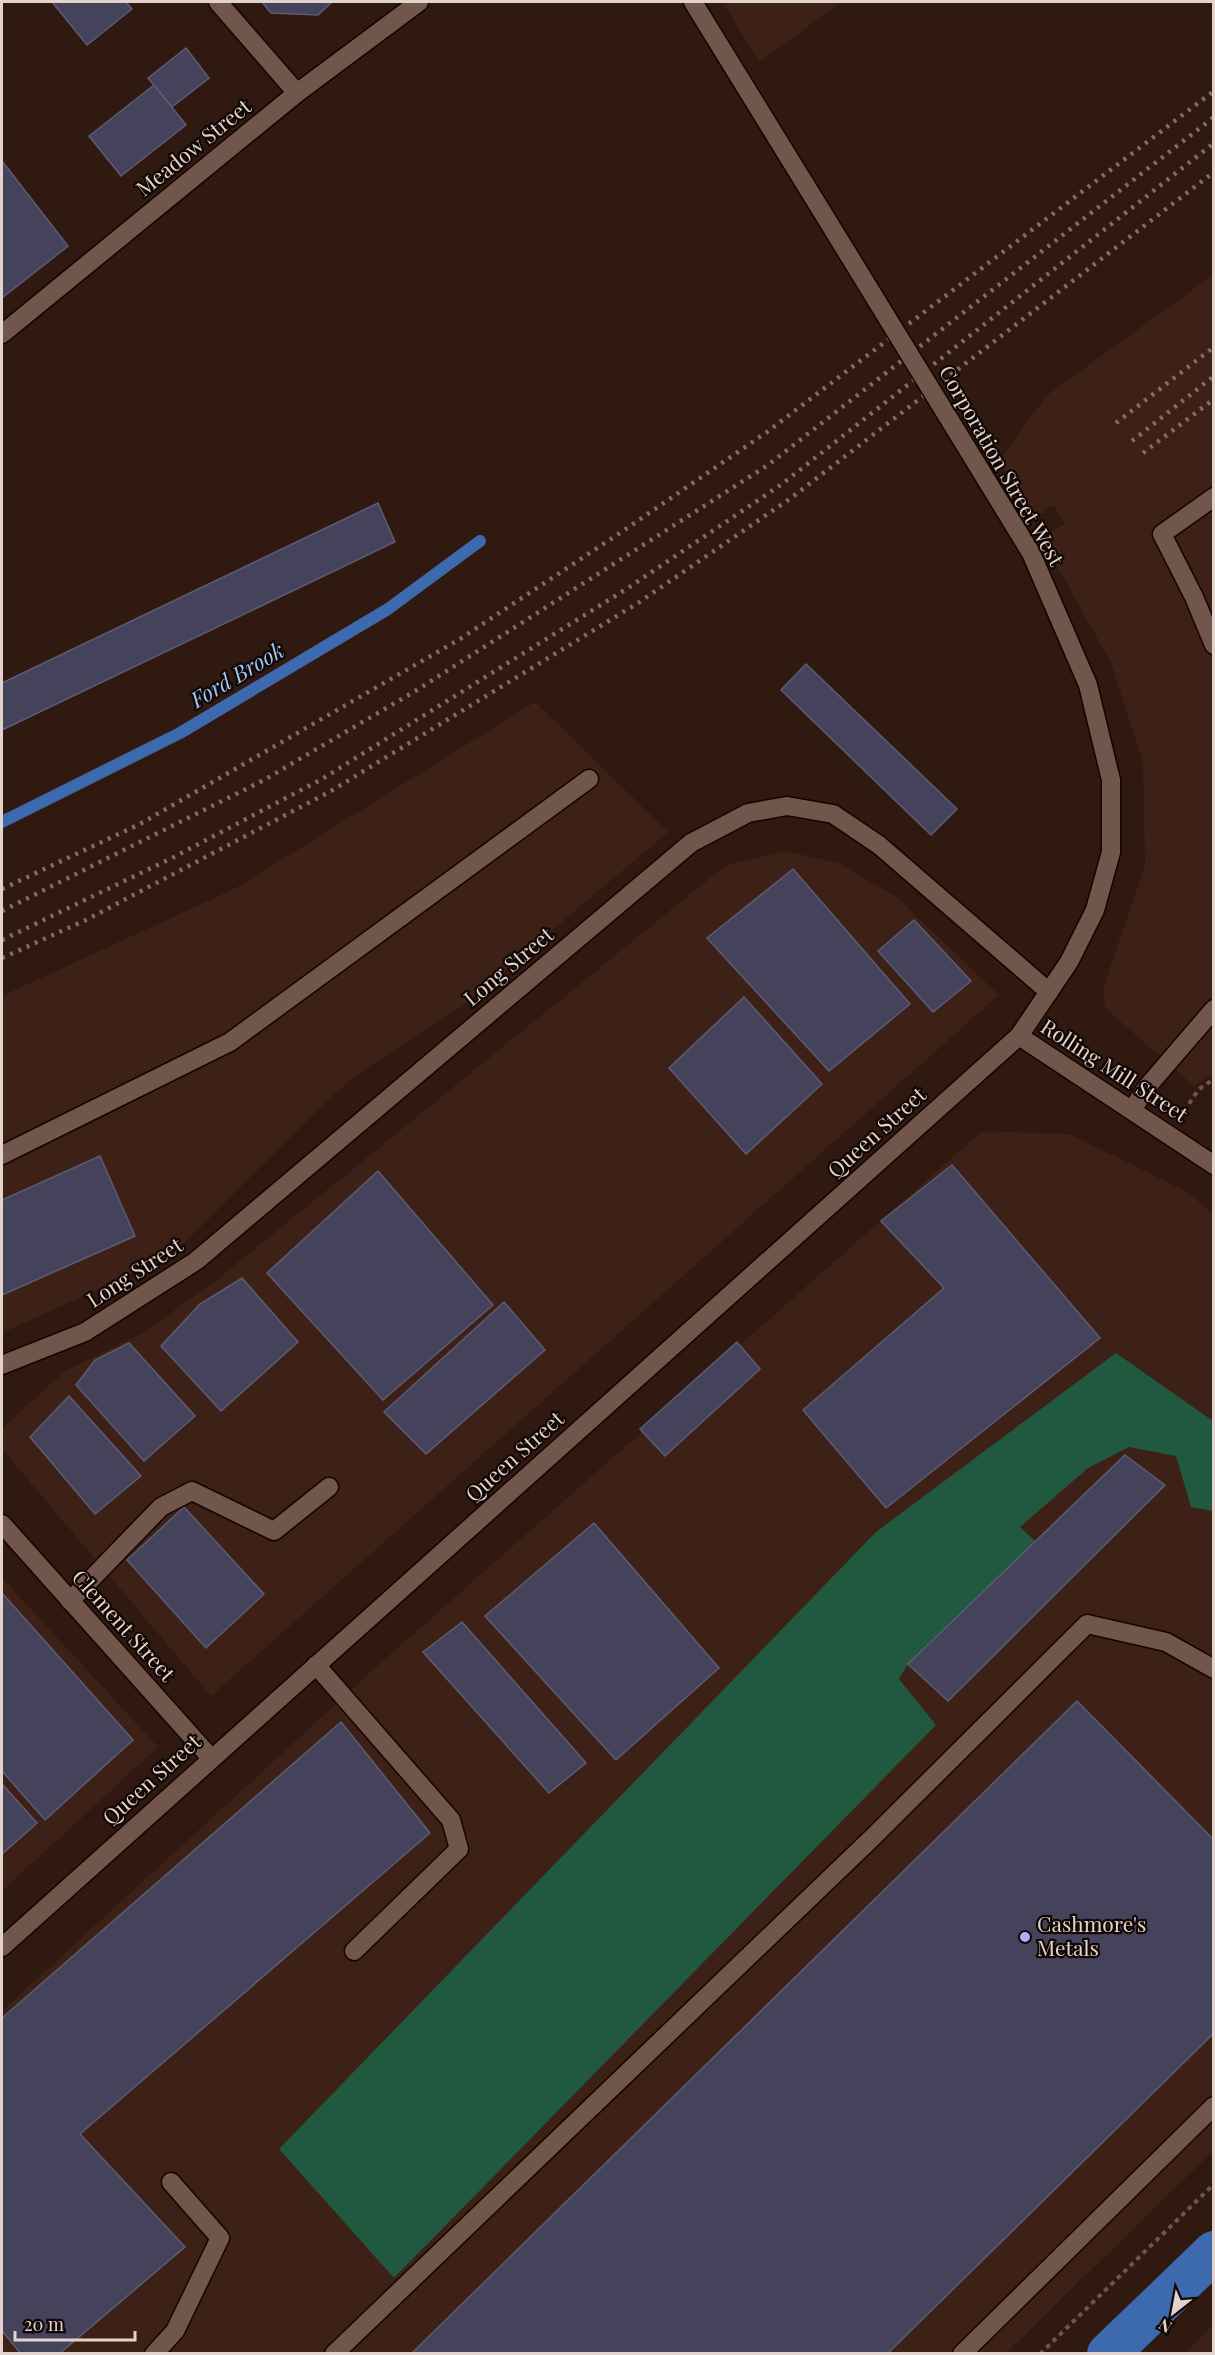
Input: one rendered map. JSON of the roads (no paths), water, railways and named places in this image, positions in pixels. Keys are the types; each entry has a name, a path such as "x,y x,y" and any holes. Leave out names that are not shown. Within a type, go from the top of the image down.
{"street":[{"path":"218,2 297,93"},
{"name":"Meadow Street","path":"2,334 297,93 419,2"},
{"name":"Corporation Street West","path":"693,2 1031,553 1088,686 1110,780 1111,852 1104,880 1086,930 1049,992"},
{"path":"1214,496 1162,534 1194,597 1214,645"},
{"path":"2,1155 230,1042 589,779"},
{"name":"Long Street","path":"2,1365 85,1332 196,1261 691,843 748,813 787,806 833,814 879,845 1049,992"},
{"name":"Queen Street","path":"2,1947 1020,1036 1049,992"},
{"path":"1132,1110 1147,1087 1214,1009"},
{"name":"Rolling Mill Street","path":"1020,1036 1214,1165"},
{"path":"70,1601 161,1507 192,1491 274,1531 329,1487"},
{"name":"Clement Street","path":"2,1524 211,1758"},
{"path":"334,2354 873,1837 1087,1624 1166,1642 1214,1669"},
{"path":"316,1665 451,1820 459,1849 354,1951"},
{"path":"962,2354 1214,2106"},
{"path":"154,2354 175,2331 220,2238 171,2182"}],"waterway":[{"name":"Ford Brook","path":"2,822 180,733 388,609 480,541"},
{"path":"1108,2354 1214,2252"}],"railway":[{"path":"2,889 140,824 460,639 767,432 1214,91"},
{"path":"2,911 264,780 417,690 768,465 1214,117"},
{"path":"2,940 172,858 322,779 628,588 782,484 1214,143"},
{"path":"2,958 86,920 331,791 638,603 791,498 1214,172"},
{"path":"1116,423 1214,347"},
{"path":"1132,441 1214,376"},
{"path":"1143,453 1214,399"}],"place":[{"name":"Cashmore's Metals","path":"1025,1937"}]}
